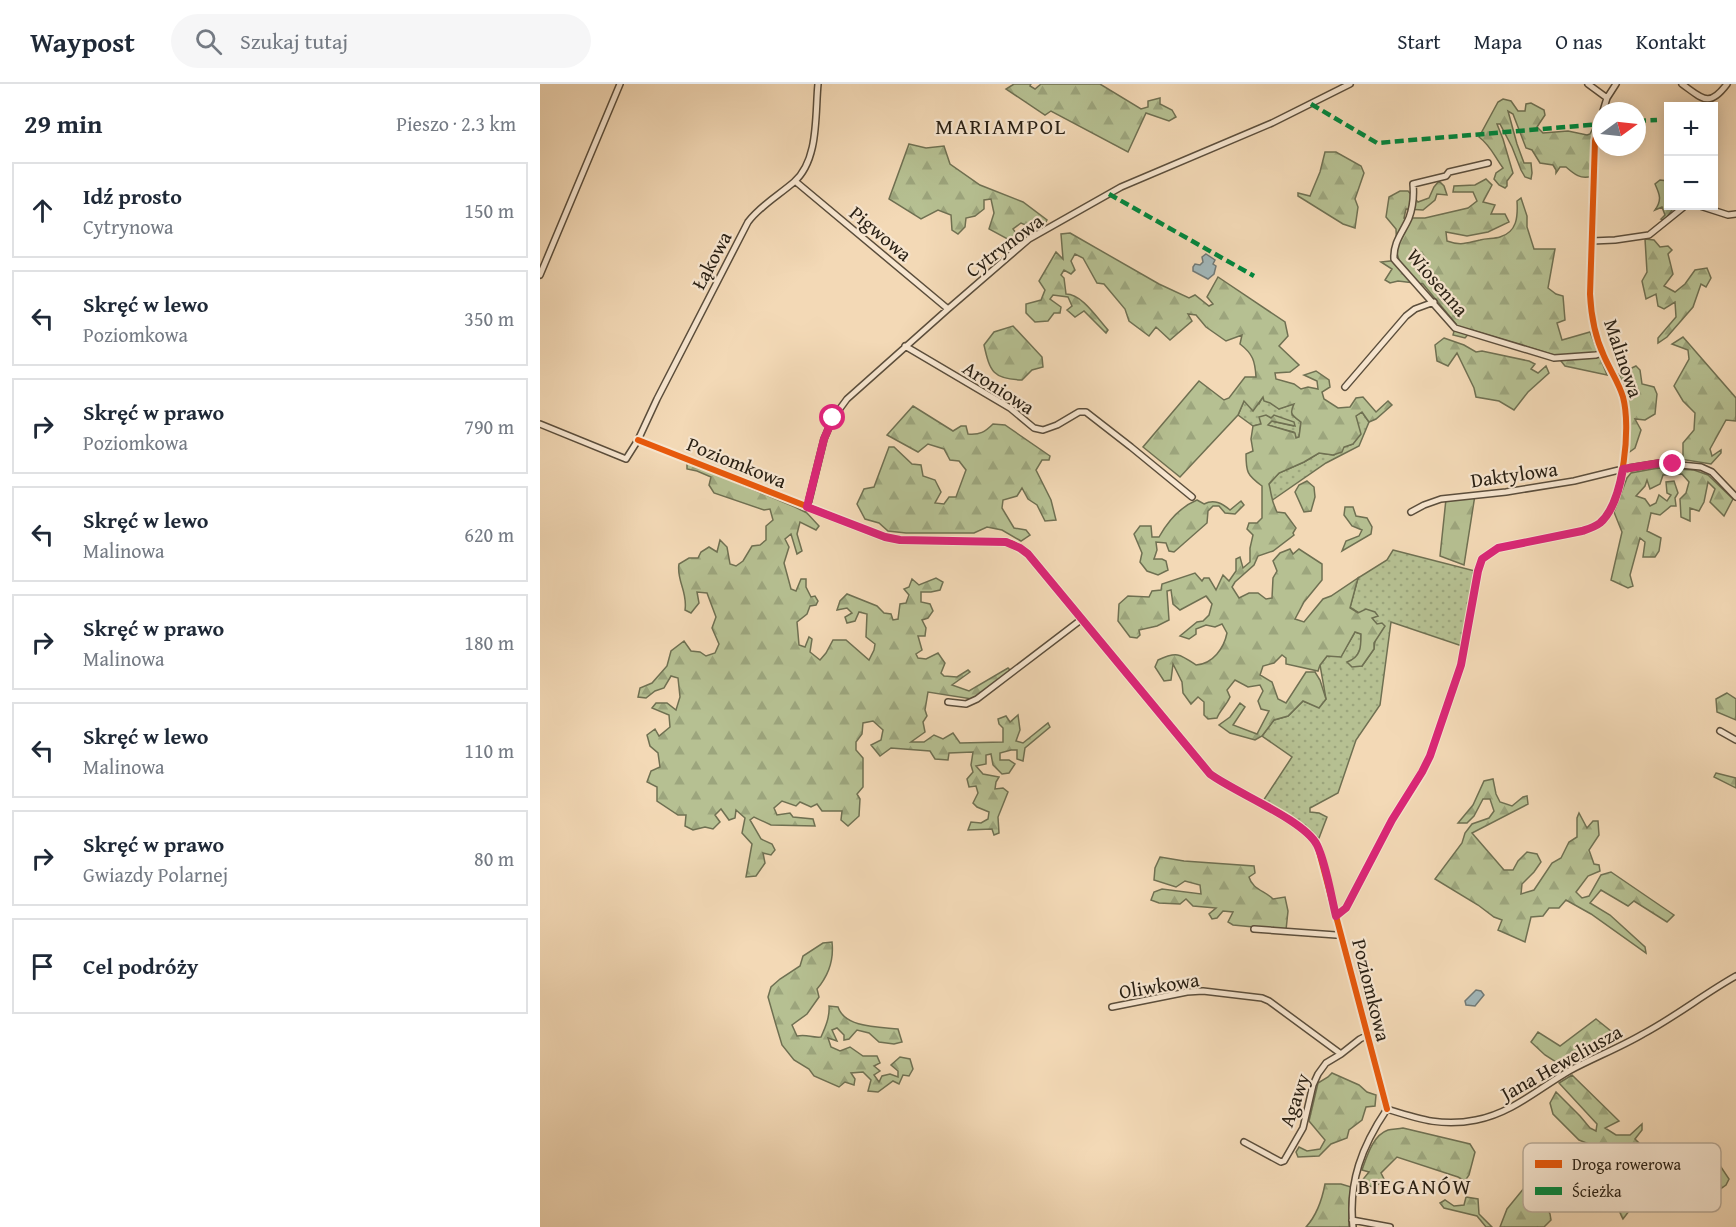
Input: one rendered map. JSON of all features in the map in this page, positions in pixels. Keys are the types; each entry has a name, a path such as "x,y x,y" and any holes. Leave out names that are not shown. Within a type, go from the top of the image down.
{"street":[{"path":"540,275 620,84"},
{"name":"Łąkowa","path":"540,424 626,459 638,440 748,222 756,212 795,181 807,166 812,155 818,84"},
{"name":"Cytrynowa","path":"807,507 824,439 833,418 847,399 1029,239 1121,187 1272,123 1350,84"},
{"path":"1588,84 1607,98"},
{"path":"1606,102 1616,84"},
{"path":"1682,84 1705,99 1710,99 1714,98 1727,84"},
{"name":"Malinowa","path":"1336,916 1346,908 1392,820 1430,756 1461,665 1482,559 1498,548 1582,531 1600,523 1609,513 1623,469 1626,427 1619,385 1602,353 1591,309 1595,156"},
{"name":"Wiosenna","path":"1488,163 1449,172 1446,176 1413,184 1413,198 1408,218 1394,250 1394,259 1455,328 1554,358 1602,353"},
{"name":"Pigwowa","path":"795,181 948,309"},
{"path":"1592,241 1649,235 1680,210"},
{"path":"1712,210 1728,215 1736,214"},
{"path":"1345,387 1406,316 1434,302"},
{"name":"Aroniowa","path":"905,346 1010,408 1034,428 1044,430 1079,412 1086,412 1192,497"},
{"name":"Poziomkowa","path":"638,440 885,537 900,540 1006,542 1028,554 1210,774 1290,820 1311,836 1320,853 1366,1036 1387,1109"},
{"name":"Daktylowa","path":"1411,512 1441,499 1574,481 1660,463 1701,466 1712,472 1736,498"},
{"path":"948,702 966,704 977,699 1082,619"},
{"path":"1720,731 1736,740"},
{"path":"1254,929 1341,934"},
{"name":"Jana Heweliusza","path":"1387,1109 1428,1122 1449,1123 1474,1121 1500,1114 1578,1066 1644,1034 1736,976"},
{"name":"Oliwkowa","path":"1112,1007 1203,991 1262,998 1269,1000 1341,1054"},
{"path":"1341,1054 1366,1036"},
{"name":"Agawy","path":"1244,1142 1281,1162 1284,1161 1302,1128 1312,1085 1326,1063 1341,1054"},
{"path":"1353,1227 1354,1186 1359,1161 1387,1109"},
{"path":"1352,1220 1390,1227"}],"green space":[{"path":"1014,84 1031,84 1030,86 1035,89 1041,84 1100,84 1141,109 1148,107 1148,101 1160,98 1160,104 1172,110 1176,117 1169,121 1146,113 1128,152 1051,111 1045,115 1006,89"},
{"path":"1503,99 1511,101 1518,111 1525,111 1526,104 1531,103 1544,110 1545,115 1537,127 1543,133 1568,131 1587,135 1592,130 1592,176 1581,177 1566,167 1560,167 1556,173 1553,165 1540,163 1532,150 1526,148 1513,114 1508,111 1524,163 1531,163 1532,173 1531,179 1525,177 1500,124 1497,124 1513,173 1505,188 1499,185 1494,179 1496,173 1503,168 1479,137 1498,102"},
{"path":"909,144 926,148 944,146 950,164 980,185 1023,202 1047,220 1044,225 1033,228 1021,223 1013,229 1020,239 1013,242 989,229 994,213 991,199 984,200 984,209 975,216 966,218 965,227 958,234 952,230 951,215 938,210 921,219 889,199"},
{"path":"1325,152 1336,152 1361,166 1364,173 1355,199 1358,207 1355,228 1343,224 1298,196 1298,193 1310,196"},
{"path":"1486,179 1492,185 1483,202 1495,205 1491,214 1505,214 1509,222 1488,232 1467,236 1446,232 1447,241 1464,244 1506,235 1513,228 1517,201 1521,198 1534,249 1555,249 1548,288 1563,296 1565,320 1557,323 1562,340 1590,332 1607,375 1565,366 1557,356 1472,330 1465,338 1453,335 1456,324 1423,284 1398,281 1390,283 1385,280 1392,269 1381,262 1399,260 1396,229 1386,217 1389,197 1400,191 1408,191 1418,202 1429,198 1439,181 1444,186 1447,195 1437,194 1435,200 1423,210 1406,209 1404,218 1425,218 1468,208 1477,201 1473,192 1453,192 1454,186 1475,185"},
{"path":"1660,180 1664,180 1664,210 1672,210 1665,220 1661,219 1665,215 1662,207 1655,210 1660,197 1655,184"},
{"path":"1070,233 1159,284 1189,298 1195,295 1209,306 1213,304 1207,297 1218,277 1285,322 1288,336 1279,346 1299,365 1290,372 1275,373 1276,379 1294,384 1301,389 1308,387 1318,389 1317,381 1304,375 1316,371 1329,380 1330,387 1322,392 1324,399 1338,408 1350,407 1356,398 1363,397 1376,412 1388,401 1392,405 1369,422 1362,412 1356,416 1361,434 1353,444 1344,447 1342,452 1333,455 1319,453 1279,473 1269,484 1277,512 1285,513 1296,528 1294,535 1273,551 1258,556 1254,565 1235,582 1232,587 1239,598 1249,593 1258,593 1266,599 1272,598 1273,578 1277,571 1273,561 1280,553 1290,549 1293,554 1299,549 1322,564 1322,580 1304,602 1295,619 1304,622 1323,599 1358,578 1350,608 1358,613 1366,609 1375,612 1378,616 1372,618 1377,624 1382,623 1385,626 1374,643 1374,649 1362,666 1352,667 1347,662 1358,654 1360,647 1361,634 1355,632 1341,657 1327,656 1318,671 1286,664 1286,658 1282,655 1274,663 1263,666 1260,675 1272,682 1278,699 1286,703 1306,672 1315,672 1326,699 1319,708 1303,701 1288,716 1274,720 1262,736 1255,740 1230,733 1219,725 1230,717 1240,703 1245,707 1233,725 1257,734 1269,711 1261,709 1258,701 1263,691 1260,685 1248,687 1235,680 1227,690 1230,697 1217,718 1208,719 1204,715 1204,702 1198,697 1191,704 1183,693 1182,682 1173,664 1171,680 1164,681 1155,667 1158,660 1170,655 1182,656 1196,665 1208,662 1217,654 1227,633 1222,624 1215,627 1206,625 1196,629 1196,634 1189,639 1180,636 1209,615 1212,604 1206,596 1180,610 1173,604 1171,590 1167,591 1169,620 1157,626 1139,630 1140,635 1137,638 1130,637 1118,621 1119,604 1128,596 1149,597 1152,591 1161,590 1162,584 1195,573 1202,581 1204,578 1209,578 1216,590 1223,575 1229,581 1236,571 1236,559 1240,557 1243,568 1250,562 1253,535 1247,529 1249,523 1257,523 1262,518 1262,486 1250,476 1246,465 1246,454 1253,451 1251,439 1253,426 1261,424 1259,417 1266,415 1271,418 1274,415 1294,422 1295,426 1272,421 1268,425 1295,433 1296,438 1299,437 1301,422 1292,414 1294,404 1279,409 1264,401 1263,397 1253,411 1244,401 1238,415 1180,477 1143,447 1199,381 1224,400 1229,398 1245,377 1256,377 1254,362 1248,351 1240,344 1242,335 1226,341 1206,327 1196,315 1188,314 1192,321 1170,340 1156,327 1149,336 1129,321 1125,309 1104,284 1097,283 1083,258 1075,254 1071,261 1075,270 1071,274 1064,270 1061,275 1064,278 1066,294 1083,302 1108,330 1106,333 1084,311 1075,317 1067,310 1072,306 1068,297 1053,295 1050,299 1061,307 1060,313 1054,313 1048,321 1035,322 1026,313 1026,304 1041,300 1045,290 1039,281 1056,252 1063,259 1061,234"},
{"path":"1645,239 1654,240 1660,247 1668,246 1672,250 1668,254 1673,274 1664,286 1675,292 1685,284 1695,270 1707,268 1711,278 1706,287 1701,284 1693,307 1667,337 1658,343 1658,338 1676,317 1675,302 1664,309 1658,306 1656,294 1646,299 1642,281 1647,272"},
{"path":"1013,326 1042,357 1043,367 1032,370 1022,380 1005,378 994,372 988,362 984,345 994,332"},
{"path":"1683,337 1736,398 1736,421 1726,420 1710,449 1712,456 1721,450 1721,453 1711,464 1680,459 1683,456 1683,443 1694,430 1695,413 1683,401 1674,386 1689,359 1688,350 1672,344"},
{"path":"1444,338 1476,352 1482,351 1529,361 1535,364 1531,369 1538,373 1546,366 1549,373 1528,392 1514,410 1499,401 1476,397 1457,353 1448,366 1437,361 1435,345"},
{"path":"1636,366 1640,370 1642,384 1654,387 1657,394 1655,414 1645,420 1635,419 1641,430 1635,448 1628,453 1629,412 1619,374"},
{"path":"1263,396 1279,409 1295,403 1292,415 1301,422 1299,437 1296,438 1294,432 1267,425 1271,421 1294,426 1271,418 1253,426 1238,415 1244,401 1259,404"},
{"path":"913,406 953,431 966,426 968,434 976,434 985,431 993,424 1005,425 1050,456 1049,460 1042,460 1036,470 1051,500 1056,520 1045,521 1037,505 1028,499 1022,488 1017,496 1003,500 1002,508 1014,528 1026,530 1030,535 1021,541 1002,530 987,527 974,533 906,533 888,531 879,523 865,519 857,504 864,489 874,487 889,447 894,447 912,464 921,465 923,476 935,480 941,492 935,503 944,504 949,497 956,497 966,470 959,461 950,460 944,449 928,444 918,452 887,435"},
{"path":"1362,412 1369,422 1359,446 1326,463 1271,501 1269,484 1279,473 1319,453 1334,455 1344,447 1353,444 1355,416"},
{"path":"687,462 795,507 807,513 819,526 816,530 800,522 797,534 802,551 797,554 791,534 785,539 789,547 784,563 791,589 796,591 801,579 806,579 806,587 811,597 815,596 818,601 816,605 810,606 807,614 797,622 799,645 805,647 809,637 812,639 810,652 820,660 833,640 846,640 869,660 874,650 875,644 866,637 867,614 859,612 855,621 847,623 845,617 852,613 847,608 837,610 840,601 847,594 877,606 884,613 891,614 893,620 898,619 900,604 906,603 909,595 904,589 909,587 912,579 919,585 936,578 943,582 940,590 921,592 921,602 930,604 933,611 928,618 922,620 926,628 925,636 918,636 922,650 916,654 918,658 926,659 938,653 945,663 941,673 944,676 957,677 968,670 970,672 952,685 969,691 1008,668 1011,671 972,699 928,692 925,710 927,716 923,722 925,732 911,742 924,742 934,735 943,739 953,733 960,743 1003,742 1003,728 998,719 1006,716 1010,722 1018,715 1020,730 1016,741 1023,743 1048,723 1050,727 1025,748 1023,761 1017,759 1017,750 1000,753 1000,760 1009,760 1015,764 1009,773 1002,774 993,765 991,754 986,755 986,764 976,766 983,774 999,777 995,789 1003,788 1008,792 998,817 999,833 994,835 992,829 968,830 971,822 981,823 988,819 989,812 973,803 978,793 976,786 969,787 967,779 973,772 971,765 973,752 949,753 948,760 935,759 930,751 891,748 880,756 871,745 881,740 883,730 873,721 863,723 862,734 856,742 856,750 863,758 863,787 857,794 860,799 859,816 848,826 841,820 842,811 822,811 817,804 811,807 800,802 796,806 782,801 774,808 777,815 790,813 793,817 813,819 815,826 771,825 754,817 750,820 761,839 772,844 775,850 771,855 763,853 765,863 756,876 746,877 752,844 742,833 745,818 736,810 735,818 729,820 721,809 715,815 720,822 713,829 705,827 693,830 685,826 686,815 678,815 657,801 657,787 647,782 651,771 660,767 658,753 650,746 647,735 655,729 659,736 670,727 669,715 652,708 656,703 667,703 676,710 680,697 678,678 671,676 664,688 646,698 638,697 640,688 652,683 667,666 671,651 684,641 691,651 700,652 706,656 715,653 719,644 712,628 716,617 707,593 697,592 699,603 691,613 685,610 679,564 689,558 698,558 701,552 709,547 717,552 720,540 727,547 730,564 736,566 743,561 752,546 760,545 766,540 766,526 773,520 770,509 764,510 714,493 709,485 711,477 687,469"},
{"path":"1658,468 1694,470 1708,475 1733,499 1724,516 1710,502 1715,489 1708,482 1704,502 1699,511 1690,508 1690,521 1681,517 1680,499 1686,493 1689,482 1682,474 1663,475 1660,484 1650,489 1647,480 1636,496 1645,499 1650,506 1656,503 1659,495 1667,501 1671,495 1667,493 1666,482 1674,481 1678,493 1675,498 1676,506 1671,506 1660,515 1651,513 1647,531 1661,538 1659,551 1655,557 1643,557 1645,542 1640,538 1630,575 1633,586 1628,588 1611,580 1622,532 1614,512 1631,473"},
{"path":"1307,481 1314,487 1315,497 1311,511 1304,512 1295,492 1299,485"},
{"path":"1475,495 1464,565 1440,556 1446,499"},
{"path":"1197,500 1204,504 1218,502 1230,510 1241,501 1244,505 1235,514 1225,513 1219,506 1213,506 1208,511 1207,523 1174,552 1169,551 1166,543 1156,542 1157,550 1154,559 1166,561 1168,570 1158,575 1147,571 1140,562 1142,553 1134,534 1140,526 1151,526 1152,537 1159,537 1175,515 1185,506"},
{"path":"1345,507 1353,507 1356,516 1367,518 1372,527 1371,534 1342,551 1346,541 1359,536 1362,530 1352,526 1344,515"},
{"path":"1393,550 1475,571 1462,646 1391,622 1380,705 1356,740 1338,793 1310,808 1310,812 1327,817 1319,838 1316,840 1305,827 1263,801 1292,757 1262,736 1274,720 1288,716 1303,701 1319,707 1326,699 1320,665 1327,656 1341,656 1355,632 1361,634 1361,648 1355,659 1362,666 1374,649 1377,624 1350,607 1358,578 1387,560"},
{"path":"1727,693 1736,699 1736,720 1717,712 1716,699"},
{"path":"1716,773 1736,778 1736,788 1714,777"},
{"path":"1493,779 1500,802 1512,806 1527,796 1528,804 1472,833 1504,870 1513,870 1527,852 1537,854 1541,862 1522,884 1521,894 1534,890 1552,863 1561,858 1569,842 1577,837 1579,813 1587,828 1593,821 1598,821 1599,835 1589,850 1594,864 1599,865 1600,871 1588,876 1576,892 1582,898 1589,896 1601,875 1611,872 1674,915 1667,922 1634,901 1628,906 1601,890 1590,903 1610,915 1645,947 1646,953 1591,914 1566,900 1559,908 1549,908 1543,916 1531,917 1525,942 1498,930 1502,920 1435,879 1462,843 1465,833 1472,824 1489,818 1494,811 1490,799 1483,799 1474,816 1467,823 1458,823 1473,805 1484,781"},
{"path":"1160,857 1254,866 1255,873 1249,877 1256,887 1273,899 1285,897 1288,911 1286,930 1233,925 1228,922 1233,912 1223,911 1217,918 1212,919 1209,914 1216,908 1193,906 1186,899 1180,904 1159,903 1151,900 1154,892 1162,889 1201,894 1200,885 1185,881 1176,887 1154,880 1155,868"},
{"path":"832,942 830,967 817,989 819,997 807,1014 792,1025 797,1036 821,1037 826,1026 829,1006 838,1007 842,1014 855,1023 898,1029 902,1042 894,1044 879,1042 869,1033 857,1030 849,1039 844,1040 844,1035 837,1028 832,1030 837,1041 828,1038 831,1047 840,1051 850,1047 863,1056 877,1056 880,1063 874,1066 880,1071 874,1075 879,1082 882,1076 890,1074 898,1077 898,1071 891,1065 900,1057 910,1059 913,1069 909,1076 903,1075 899,1084 893,1081 878,1092 868,1091 871,1080 863,1072 851,1073 855,1079 854,1085 845,1082 839,1087 814,1076 809,1069 794,1060 782,1045 768,997 771,987 800,966 803,956 823,943"},
{"path":"1596,1019 1617,1036 1562,1066 1531,1042 1538,1032 1560,1046"},
{"path":"1332,1073 1376,1095 1375,1106 1366,1107 1362,1120 1349,1130 1347,1138 1331,1144 1319,1156 1298,1157 1296,1152 1299,1147 1307,1151 1320,1149 1325,1140 1309,1121 1318,1083"},
{"path":"1572,1075 1619,1121 1605,1128 1616,1135 1630,1135 1642,1124 1642,1130 1635,1139 1639,1143 1586,1143 1579,1140 1553,1114 1550,1103 1556,1092 1590,1128 1596,1131 1597,1124 1559,1083"},
{"path":"1403,1128 1470,1144 1475,1152 1469,1175 1465,1181 1397,1157 1381,1173 1385,1181 1373,1187 1360,1183 1369,1172 1362,1170 1374,1141 1388,1130"},
{"path":"1721,1167 1729,1179 1721,1189"},
{"path":"1325,1184 1341,1184 1351,1187 1349,1227 1306,1227 1318,1207"},
{"path":"1523,1189 1523,1212 1549,1212 1551,1220 1544,1227 1500,1227 1507,1209"},
{"path":"1466,1197 1478,1199 1479,1214 1492,1227 1486,1227 1477,1216 1444,1208 1440,1203 1445,1200 1454,1206 1464,1205"},
{"path":"1620,1212 1628,1212 1623,1219"}],"water":[{"path":"1206,254 1215,260 1213,264 1216,266 1214,274 1208,279 1193,271 1195,264 1200,265 1203,262 1202,257"},
{"path":"1476,990 1481,991 1484,995 1475,1006 1466,1005 1465,1001"}],"marked path":[{"path":"1311,104 1377,143 1592,125"},
{"path":"1646,121 1657,120"},
{"path":"1109,194 1254,276"}],"cycle path":[{"path":"1336,916 1346,908 1392,820 1422,773 1430,756 1461,665 1482,559 1498,548 1593,527 1602,521 1616,496 1626,443 1625,410 1623,397 1598,341 1592,317 1590,294 1595,156"},
{"path":"638,440 885,537 900,540 1006,542 1028,554 1210,774 1296,824 1317,844 1387,1109"}],"district":[{"name":"MARIAMPOL","path":"1001,126"},
{"name":"BIEGANÓW","path":"1415,1186"}],"route":[{"path":"833,418 824,439 807,507 885,537 900,540 1006,542 1028,554 1210,774 1290,820 1311,836 1320,853 1336,916 1346,908 1392,820 1430,756 1461,665 1482,559 1498,548 1593,527 1609,513 1623,469 1660,463 1673,464"}]}
